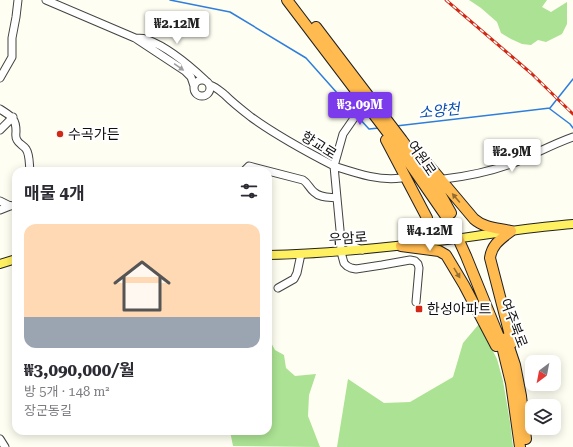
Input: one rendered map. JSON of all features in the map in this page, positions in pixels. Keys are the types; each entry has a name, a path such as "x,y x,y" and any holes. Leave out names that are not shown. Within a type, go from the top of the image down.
{"highway":[{"name":"여원로","path":"287,0 367,107 398,141 461,238"},
{"name":"여원로","path":"296,0 367,107"},
{"path":"398,141 480,224 511,231"},
{"path":"398,141 428,221 426,229 421,235 401,246"},
{"path":"511,231 498,241 491,251 490,258 512,344 515,365"},
{"name":"여주북로","path":"461,238 502,328 515,365 521,396 526,447"},
{"name":"여주북로","path":"461,238 466,256 501,342 511,383 520,447"},
{"path":"401,246 438,251 443,253 448,258 495,343 511,383"}],"main road":[{"name":"우암로","path":"272,255 341,252 401,246 537,227 573,224"},
{"path":"0,264 12,260"}],"street":[{"path":"0,78 12,57 12,38 18,0"},
{"name":"향교로","path":"46,0 135,38 185,71 191,77 194,86"},
{"name":"향교로","path":"135,38 146,39 158,44 190,66 207,82 250,116 304,150 334,166 341,252"},
{"path":"207,94 210,88 207,82 198,81 194,86 194,89 201,96 216,93 224,94"},
{"path":"367,107 345,130 334,166 366,176 384,179 401,178"},
{"path":"0,109 13,118 16,125 17,141 26,148 30,167"},
{"path":"0,130 13,118"},
{"path":"444,179 466,176 507,165 562,141 573,138"},
{"path":"272,172 303,180 307,182 314,193 323,197 337,198"},
{"path":"0,201 12,205"},
{"path":"0,210 12,205"},
{"path":"340,230 342,238 346,242 362,250"},
{"path":"341,252 344,263 351,268 410,260 415,261 419,268 416,302"},
{"path":"278,288 294,279 297,273 301,254"},
{"path":"0,439 5,447"}],"green space":[{"path":"469,0 547,0 542,7 551,12 567,2 567,24 562,34 546,42 538,40 531,45 522,44 501,33 497,22"},
{"path":"479,324 497,359 503,381 513,447 337,447 348,379 384,403 410,402 453,377 463,343"},
{"path":"272,344 275,350 284,355 286,368 295,376 316,374 309,395 308,416 320,447 233,446 231,435 272,435"}],"waterway":[{"name":"소양천","path":"170,0 230,12 306,58 354,112"},
{"name":"소양천","path":"396,126 550,108 573,79"},
{"path":"550,109 573,128"},
{"name":"소양천","path":"358,117 369,129 379,128"}],"railway":[{"path":"446,0 532,74 573,114"}],"place":[{"name":"수곡가든","path":"60,134"},
{"name":"한성아파트","path":"419,309"}]}
